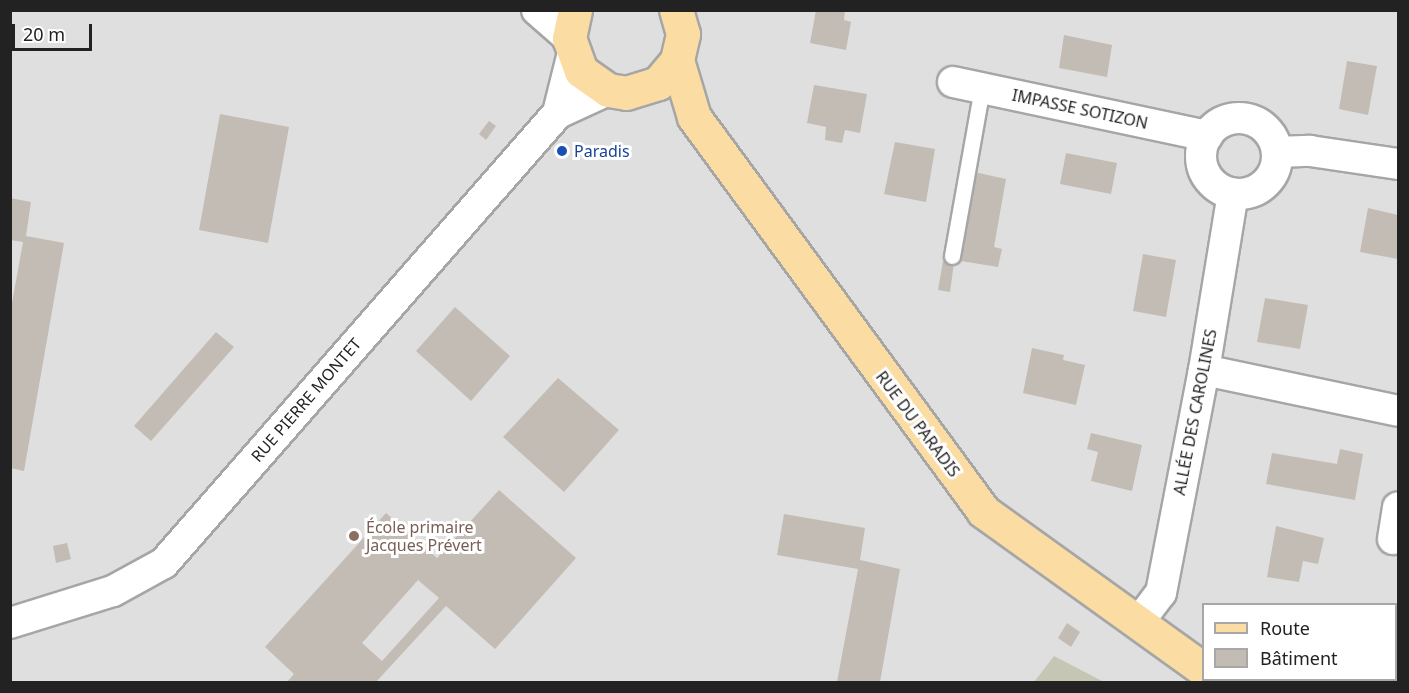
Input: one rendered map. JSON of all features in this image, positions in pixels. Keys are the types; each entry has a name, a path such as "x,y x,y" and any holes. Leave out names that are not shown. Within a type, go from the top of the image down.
{"main road":[{"path":"572,35 581,71 608,90 626,93 645,90 669,73 681,29"},
{"name":"RUE DU PARADIS","path":"681,29 694,117"},
{"name":"RUE DU PARADIS","path":"645,90 694,117 983,511 1202,669"}],"street":[{"path":"537,10 572,35"},
{"name":"RUE PIERRE MONTET","path":"558,113 572,35"},
{"name":"IMPASSE SOTIZON","path":"953,82 1207,136"},
{"name":"RUE PIERRE MONTET","path":"10,623 113,591 164,563 558,113 608,90"},
{"path":"1247,119 1267,130 1277,152 1276,164 1265,184 1245,194 1233,193 1216,186 1205,172 1201,160 1207,136 1225,121 1247,119"},
{"path":"1277,152 1310,151 1398,164"},
{"name":"ALLÉE DES CAROLINES","path":"1138,623 1161,593 1204,370 1233,193"},
{"path":"1204,370 1398,411"},
{"path":"1393,539 1398,507"}],"lane":[{"path":"952,256 982,88"}],"shaded area":[{"path":"10,11 1398,11 1398,682 11,682"},
{"path":"1054,656 1104,682 1034,682"}],"building":[{"path":"816,10 845,10 844,20 851,22 846,50 810,43"},
{"path":"1064,35 1112,45 1107,77 1059,68"},
{"path":"1347,61 1377,66 1368,115 1339,109"},
{"path":"814,85 867,94 860,133 845,130 842,143 825,140 826,127 807,123"},
{"path":"220,114 289,127 268,243 199,230"},
{"path":"489,121 496,126 486,140 479,134"},
{"path":"895,142 935,149 926,202 884,194"},
{"path":"1066,153 1117,163 1111,194 1060,184"},
{"path":"974,172 1006,179 994,247 1002,249 998,267 961,261"},
{"path":"10,198 31,202 26,236 64,243 24,471 10,468 10,314 23,242 10,240"},
{"path":"1368,208 1398,215 1398,259 1360,252"},
{"path":"1143,254 1176,260 1166,317 1133,311"},
{"path":"943,261 954,263 950,292 938,290"},
{"path":"1265,298 1308,305 1300,349 1257,342"},
{"path":"455,307 510,356 471,401 416,351"},
{"path":"216,332 234,347 151,441 134,426"},
{"path":"1032,348 1064,355 1063,360 1085,365 1076,405 1023,393"},
{"path":"558,378 619,430 564,492 503,437"},
{"path":"1091,433 1142,445 1132,491 1091,481 1098,452 1087,449"},
{"path":"1340,449 1363,454 1355,500 1266,484 1272,453 1337,464"},
{"path":"499,490 576,558 495,649 446,606 376,682 287,682 294,674 265,647 386,513 437,558","holes":["418,580 439,598 382,661 362,643"]},
{"path":"784,514 865,528 860,560 900,569 880,682 837,682 858,569 777,555"},
{"path":"1276,526 1324,538 1318,564 1303,561 1299,582 1267,577"},
{"path":"67,543 71,559 56,563 53,546"},
{"path":"1067,623 1080,632 1071,647 1058,638"}],"place":[{"name":"Paradis","path":"562,151"},
{"name":"École primaire Jacques Prévert","path":"354,536"}]}
